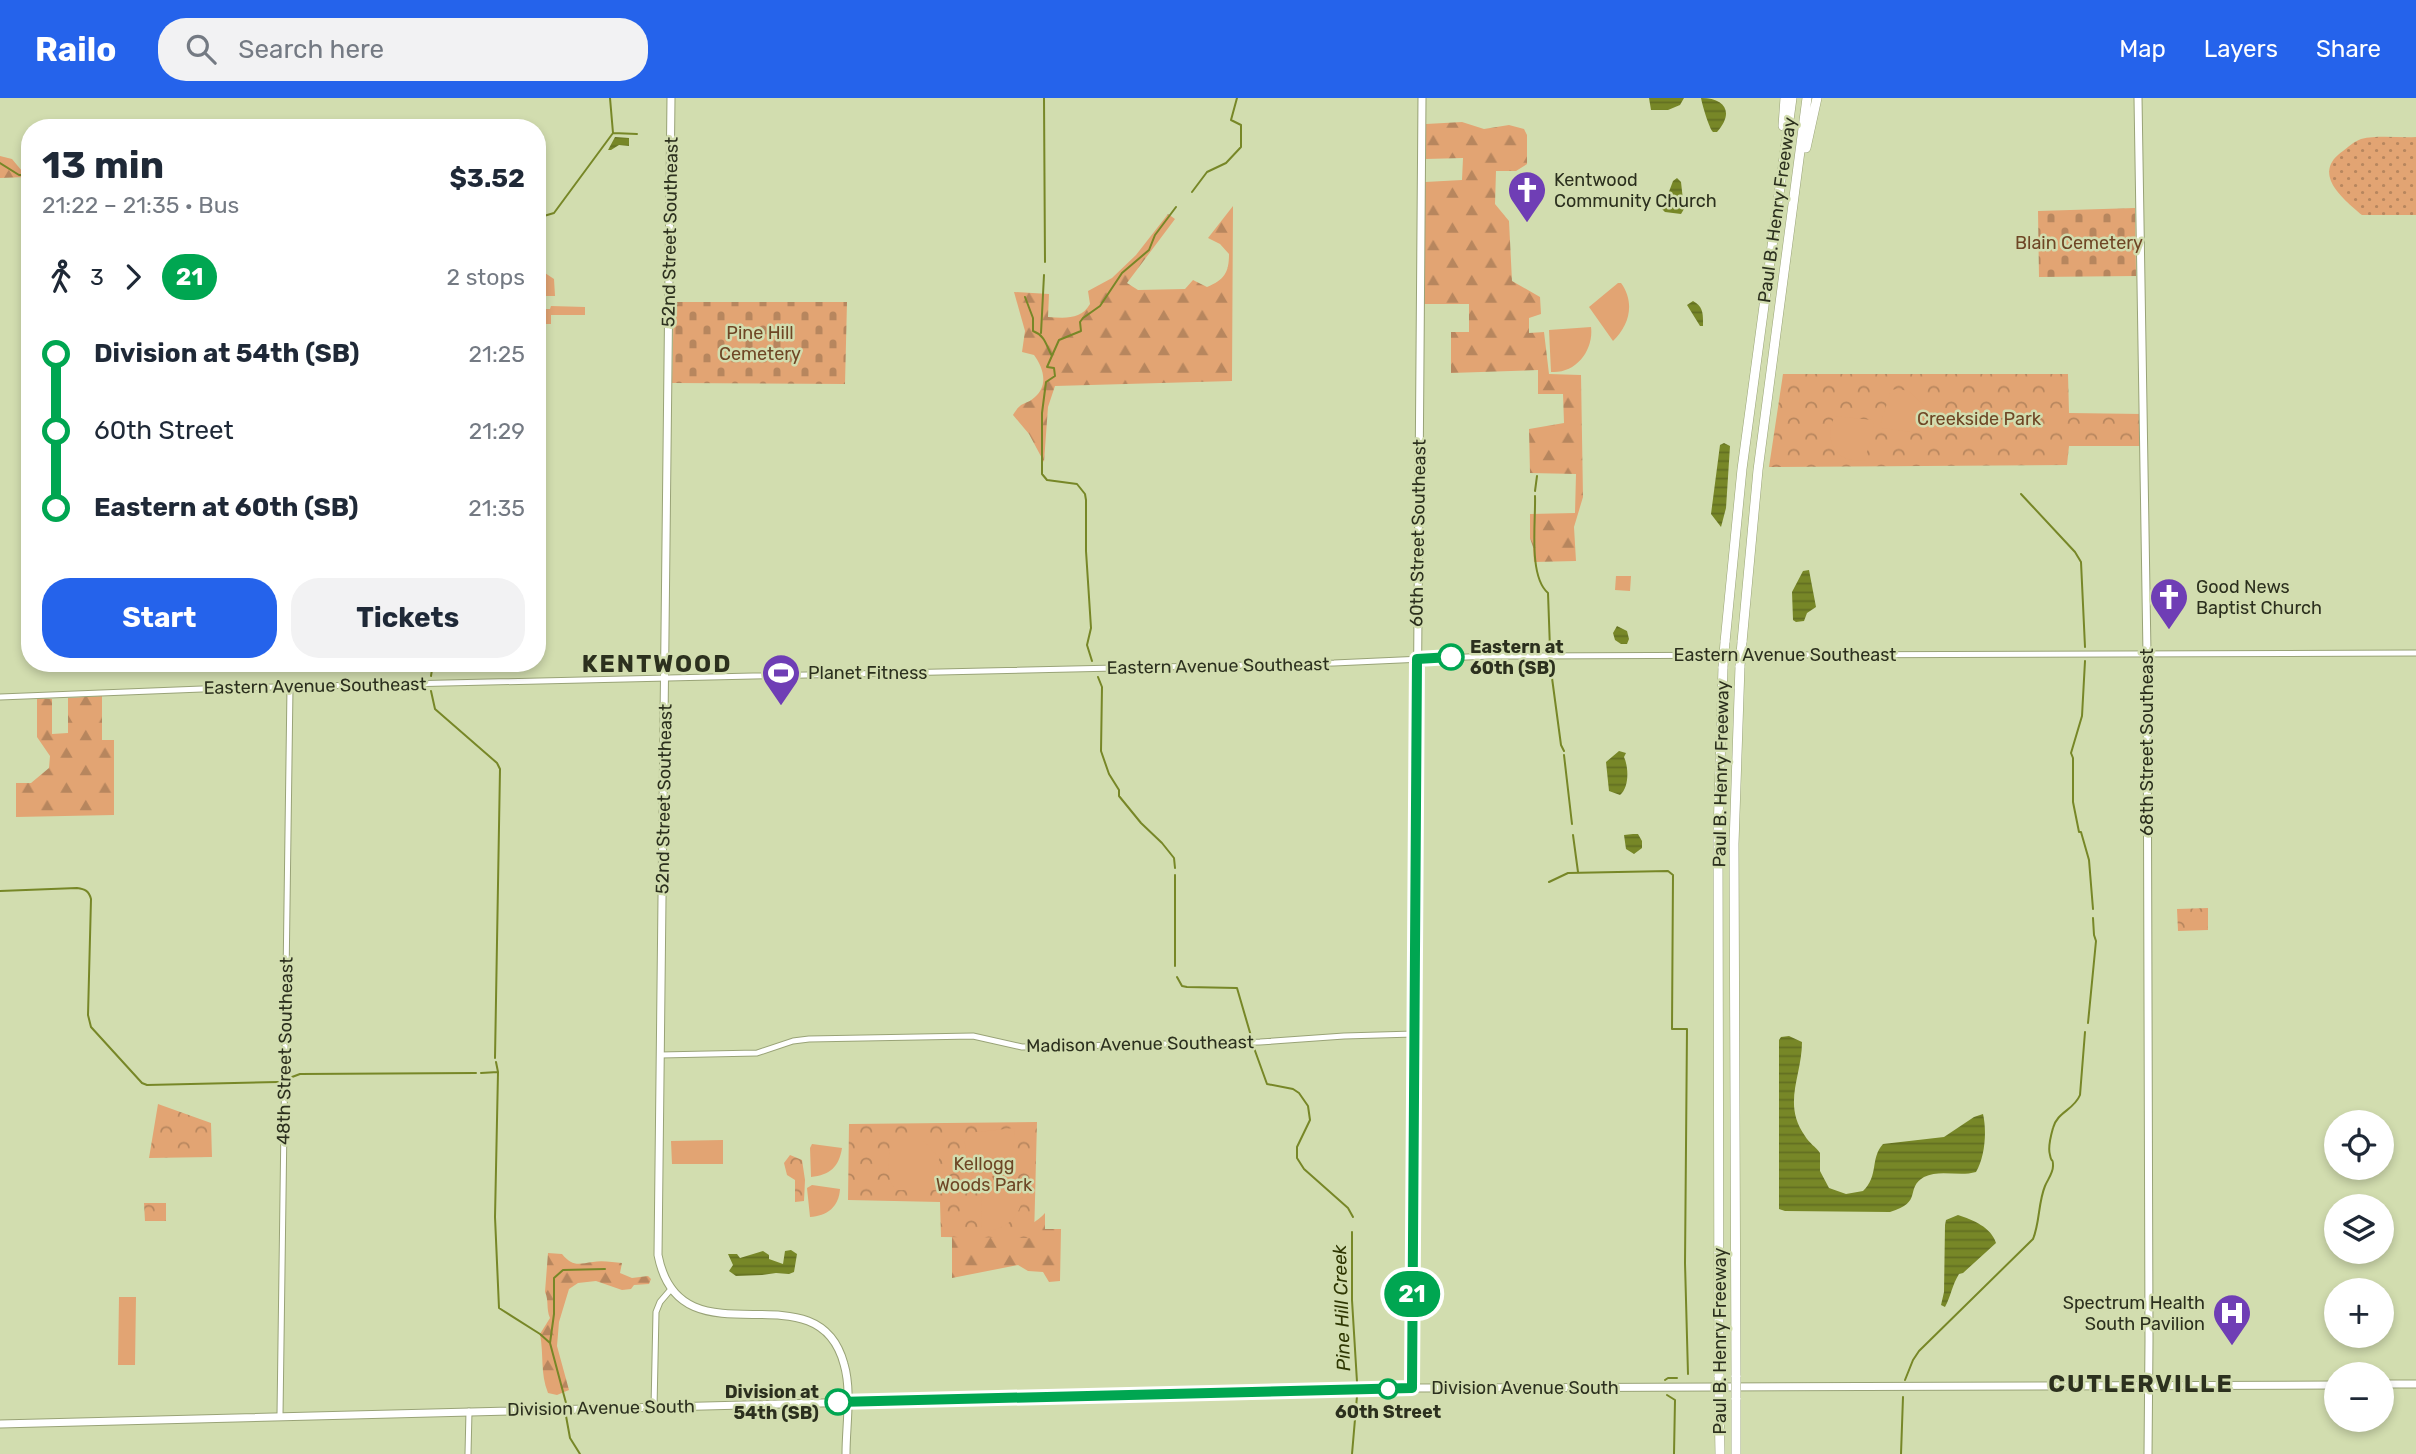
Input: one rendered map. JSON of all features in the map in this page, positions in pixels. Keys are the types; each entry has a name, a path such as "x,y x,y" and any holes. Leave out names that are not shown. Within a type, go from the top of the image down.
{"highway":[{"path":"1765,291 1785,98"},
{"name":"Paul B. Henry Freeway","path":"1719,1454 1718,834 1723,667 1741,469 1792,98"},
{"name":"Paul B. Henry Freeway","path":"1736,1453 1734,844 1741,642 1755,493 1807,98"},
{"path":"1777,326 1817,98"}],"main road":[{"name":"52nd Street Southeast","path":"671,98 658,1255 664,1277 672,1288"},
{"name":"60th Street Southeast","path":"1412,1388 1422,98"},
{"name":"68th Street Southeast","path":"2138,98 2147,653 2148,1454"},
{"path":"672,1288 692,1306 710,1313 782,1314 795,1316 819,1327 834,1342 846,1372 846,1454"},
{"path":"2394,1384 2416,1384"},
{"name":"Division Avenue South","path":"0,1424 1412,1388 2324,1385"}],"street":[{"name":"Eastern Avenue Southeast","path":"0,695 1489,656 2416,653"},
{"name":"48th Street Southeast","path":"280,1415 290,687"},
{"name":"Madison Avenue Southeast","path":"660,1055 757,1053 793,1041 809,1039 973,1036 1022,1047 1259,1042 1414,1034"},
{"path":"654,1408 656,1312 660,1302 672,1288"},
{"path":"468,1454 469,1411"}],"green space":[{"path":"1462,122 1484,129 1509,125 1524,129 1527,135 1527,164 1516,171 1496,171 1495,204 1509,221 1512,281 1540,297 1541,314 1529,318 1529,333 1544,332 1549,374 1581,375 1583,497 1574,527 1576,561 1534,562 1530,538 1530,514 1575,513 1576,474 1530,473 1529,429 1564,423 1563,394 1538,394 1538,370 1451,373 1451,332 1469,332 1469,304 1423,304 1425,182 1462,180 1463,158 1425,159 1426,124"},
{"path":"2374,137 2416,137 2416,215 2362,215 2333,185 2330,168 2334,159 2356,141"},
{"path":"0,156 12,159 21,170 21,177 0,178"},
{"path":"1233,206 1232,381 1055,386 1048,407 1044,462 1029,434 1013,415 1021,405 1032,400 1043,382 1042,370 1034,355 1022,352 1025,331 1014,292 1049,294 1048,317 1066,318 1082,313 1090,304 1088,291 1112,278 1136,255 1168,214 1175,219 1127,283 1138,290 1185,289 1193,280 1207,287 1218,282 1224,275 1229,254 1220,244 1208,238"},
{"name":"Blain Cemetery","path":"2135,208 2136,276 2039,277 2038,211"},
{"path":"546,274 554,279 555,296 546,296"},
{"path":"1621,283 1628,298 1629,313 1619,335 1613,341 1589,307"},
{"name":"Pine Hill Cemetery","path":"674,302 847,302 845,384 672,383"},
{"path":"551,306 585,307 585,315 551,315 551,324 546,324 546,309"},
{"path":"1591,327 1590,344 1582,359 1568,369 1551,372 1549,330"},
{"name":"Creekside Park","path":"1783,374 2068,374 2069,413 2143,414 2144,446 2069,446 2067,465 1769,467"},
{"path":"1891,390 1909,391 1924,406 1924,422 1919,433 1880,426"},
{"path":"1835,416 1872,420 1874,424 1865,460 1847,459 1835,449 1830,434"},
{"path":"1616,576 1631,576 1630,591 1615,590"},
{"path":"102,696 102,740 114,740 114,815 16,817 16,783 31,783 49,768 50,756 37,737 37,698 52,699 52,734 68,733 68,698"},
{"path":"2208,908 2208,930 2178,931 2177,909"},
{"path":"158,1104 211,1123 212,1157 149,1158"},
{"name":"Kellogg Woods Park","path":"1037,1122 1034,1238 941,1237 940,1202 848,1200 849,1124"},
{"path":"1014,1128 1013,1151 1007,1166 994,1176 973,1183 964,1140 968,1133"},
{"path":"723,1140 723,1164 672,1164 671,1141"},
{"path":"890,1140 923,1140 939,1158 938,1190 897,1190 893,1186 889,1174"},
{"path":"812,1144 842,1148 839,1160 832,1169 811,1177 810,1148"},
{"path":"790,1155 802,1160 804,1201 795,1202 795,1180 787,1175 784,1163"},
{"path":"812,1185 840,1189 835,1206 822,1215 810,1217 807,1188"},
{"path":"1022,1187 1023,1199 1012,1220 998,1229 981,1231 982,1189"},
{"path":"144,1203 166,1203 166,1221 145,1221"},
{"path":"1045,1213 1045,1229 1061,1229 1060,1281 1049,1282 1043,1272 1028,1271 1018,1265 952,1278 952,1237 1014,1231 1036,1221"},
{"path":"548,1253 562,1254 576,1264 600,1261 622,1263 620,1273 632,1278 648,1276 651,1279 649,1284 634,1285 631,1289 622,1290 596,1281 578,1283 569,1289 559,1322 557,1346 569,1390 557,1395 548,1393 546,1386 540,1334 550,1318 545,1292"},
{"path":"119,1297 136,1297 135,1365 118,1365"}],"shaded area":[{"path":"1649,98 1684,98 1680,105 1668,110 1651,110"},
{"path":"1701,98 1716,101 1725,108 1725,119 1717,132 1713,132 1710,126"},
{"path":"615,137 629,138 629,146 619,145 608,150"},
{"path":"1677,178 1681,182 1684,209 1681,214 1665,212 1662,209 1673,181"},
{"path":"1693,301 1701,309 1703,326 1700,326 1687,305"},
{"path":"1724,443 1730,446 1726,508 1721,527 1711,514 1720,445"},
{"path":"1809,570 1816,607 1807,613 1804,621 1796,622 1793,620 1792,592 1803,571"},
{"path":"1617,626 1627,631 1627,644 1615,640 1613,633"},
{"path":"1619,751 1626,753 1624,757 1627,772 1627,783 1620,795 1609,791 1606,762"},
{"path":"1638,834 1642,848 1634,854 1626,849 1624,835"},
{"path":"1789,1036 1802,1042 1795,1090 1795,1113 1808,1141 1820,1153 1820,1171 1829,1188 1846,1194 1863,1191 1871,1179 1879,1149 1883,1144 1944,1137 1983,1114 1984,1144 1976,1172 1924,1177 1915,1186 1907,1204 1890,1212 1779,1209 1779,1040"},
{"path":"1958,1215 1986,1228 1996,1243 1959,1274 1945,1307 1941,1305 1944,1292 1945,1225 1946,1220"},
{"path":"791,1250 797,1254 794,1272 789,1274 736,1276 729,1271 733,1265 728,1254 737,1254 740,1258 763,1251 769,1255 769,1259 783,1264 785,1251"}],"waterway":[{"path":"546,215 554,213 613,133 610,98"},
{"path":"1044,98 1045,262"},
{"path":"1192,192 1207,172 1226,163 1241,147 1241,125 1231,120 1237,98"},
{"path":"613,133 637,134"},
{"path":"0,163 21,175"},
{"path":"1092,661 1087,645 1091,628 1085,494 1077,484 1047,480 1042,474 1042,413 1046,382 1055,376 1054,368 1047,367 1059,340 1081,331 1080,322 1083,318 1100,306 1122,273 1149,250 1155,235 1176,207"},
{"path":"1041,333 1044,275"},
{"path":"1025,297 1033,318 1033,331 1043,338 1052,356"},
{"path":"1535,491 1537,476"},
{"path":"2021,494 2075,552 2081,562 2085,647"},
{"path":"1535,496 1535,561 1542,585 1548,593 1550,649"},
{"path":"2085,661 2082,716 2071,753 2073,802 2079,832 2089,860 2093,909"},
{"path":"1550,663 1564,751"},
{"path":"431,676 432,672"},
{"path":"1098,677 1102,687 1101,751 1109,774 1119,790 1119,796 1174,858 1175,868"},
{"path":"431,691 435,709 497,763 500,769 495,1058"},
{"path":"1564,755 1572,824"},
{"path":"1573,835 1578,872"},
{"path":"1549,882 1568,873 1668,871 1673,875 1672,1029 1687,1029 1685,1263 1688,1374"},
{"path":"1175,875 1175,966"},
{"path":"0,891 77,888 88,892 91,899 88,1015 91,1027 142,1083 278,1082"},
{"path":"2088,1023 2096,941 2093,918"},
{"path":"1177,977 1182,986 1187,987 1237,988 1251,1036"},
{"path":"1905,1380 1919,1351 2033,1239 2043,1192 2053,1169 2049,1149 2053,1128 2058,1118 2080,1095 2085,1032"},
{"name":"Pine Hill Creek","path":"1254,1048 1267,1084 1293,1089 1308,1106 1310,1120 1297,1147 1297,1158 1304,1169 1348,1208 1353,1217"},
{"path":"496,1062 495,1217 499,1308 550,1343 566,1403"},
{"path":"481,1073 498,1072"},
{"path":"292,1077 300,1074 476,1073"},
{"name":"Pine Hill Creek","path":"1352,1232 1352,1300 1357,1382"},
{"path":"550,1343 554,1314 554,1278 563,1270 605,1269"},
{"path":"1665,1380 1677,1378"},
{"path":"1667,1395 1675,1400 1674,1454"},
{"name":"Pine Hill Creek","path":"1352,1454 1357,1396"},
{"path":"1901,1454 1903,1397"},
{"path":"566,1416 570,1438 580,1454"}],"bus line":[{"name":"21","path":"838,1402 1412,1388 1417,659 1451,657"}],"place":[{"name":"Kentwood Community Church","path":"1527,224"},
{"name":"Good News Baptist Church","path":"2169,631"},
{"name":"Eastern at 60th (SB)","path":"1451,657"},
{"name":"Planet Fitness","path":"781,707"},
{"name":"Spectrum Health South Pavilion","path":"2232,1347"},
{"name":"60th Street","path":"1388,1389"},
{"name":"Division at 54th (SB)","path":"838,1402"}],"district":[{"name":"KENTWOOD","path":"657,664"},
{"name":"CUTLERVILLE","path":"2141,1384"}]}
